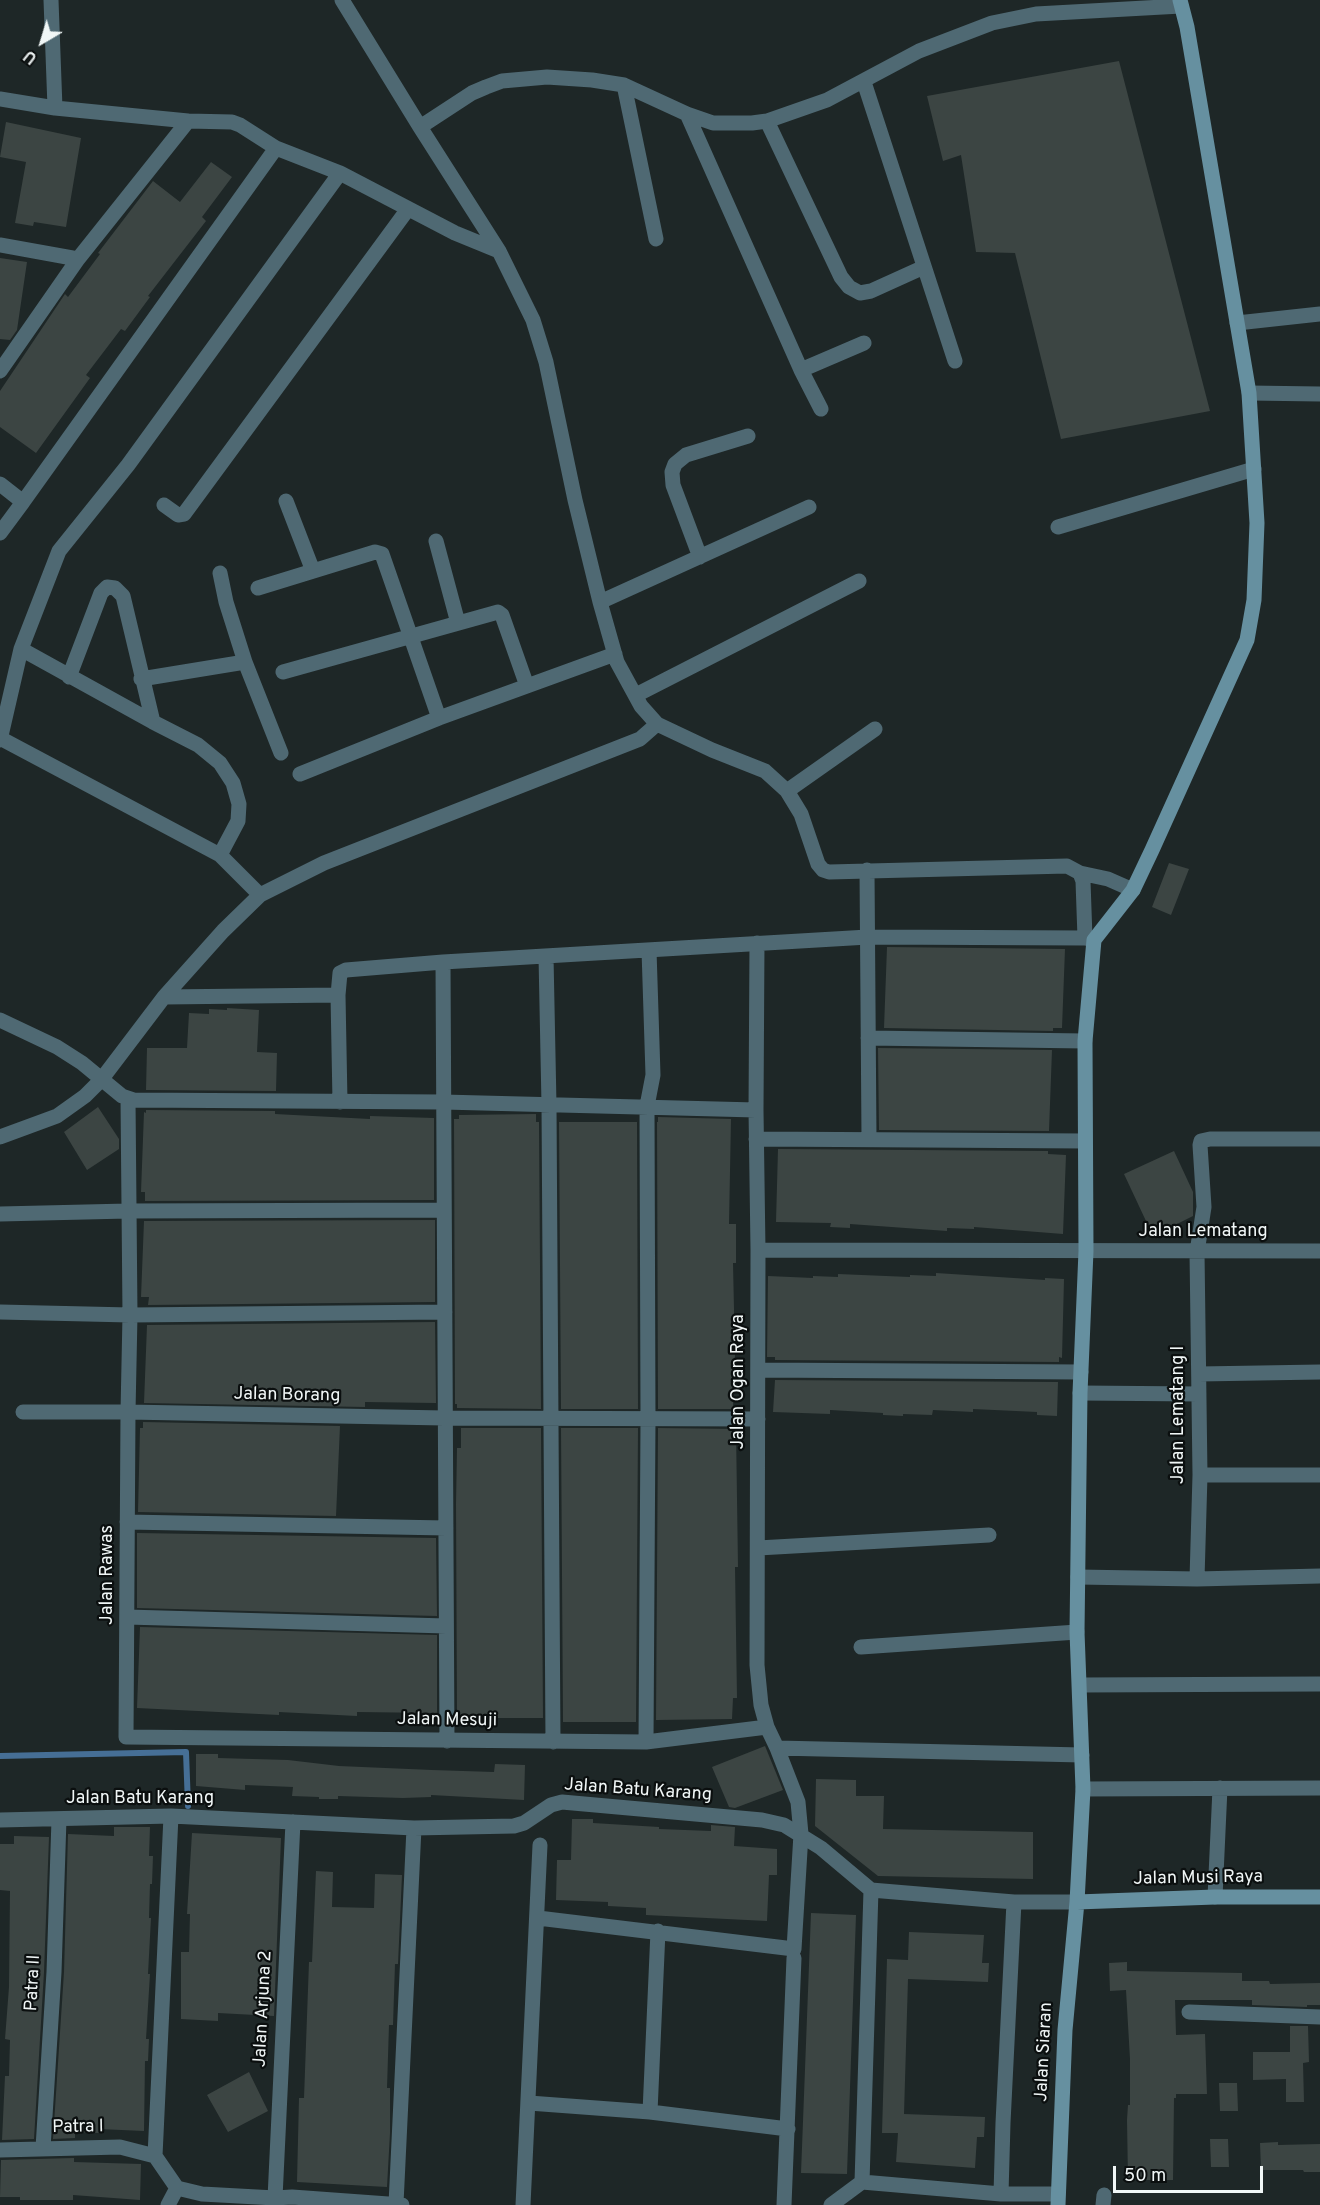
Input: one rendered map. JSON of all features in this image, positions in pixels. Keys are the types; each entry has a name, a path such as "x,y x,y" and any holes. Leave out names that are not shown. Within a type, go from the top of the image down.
{"street":[{"path":"51,0 55,108"},
{"path":"342,0 499,251 525,301 541,343 600,602 615,654 641,706 657,724 712,750 765,771 787,791 801,814 818,864 823,870 829,872 1055,865 1067,866 1080,873 1108,879 1133,890"},
{"path":"340,1102 338,995 340,973 346,970 443,962 868,938 1090,939 1133,890 1247,640 1254,600 1257,532 1249,393 1180,3 1036,14 992,23 919,51 827,100 766,121 713,123 687,114 624,85 569,77 502,81 472,93 420,127"},
{"path":"864,82 955,361"},
{"path":"624,85 656,239"},
{"path":"0,99 55,108 188,121 236,123 276,148 340,173 464,238 499,251"},
{"path":"687,114 801,370 821,409"},
{"path":"2,363 78,260 188,121"},
{"path":"766,121 841,277 849,287 860,293 871,291 924,267"},
{"path":"0,533 276,148"},
{"path":"260,895 220,855 0,739 21,649 56,558 64,544 128,465 340,173"},
{"path":"164,505 178,515 184,514 408,209"},
{"path":"0,245 78,260"},
{"path":"1237,323 1320,314"},
{"path":"801,370 864,343"},
{"path":"1249,393 1320,393"},
{"path":"700,556 673,485 672,472 675,464 686,454 748,436"},
{"path":"1058,527 1254,469"},
{"path":"0,484 23,502"},
{"path":"286,501 313,571"},
{"path":"600,602 809,507"},
{"path":"436,541 458,623"},
{"path":"258,588 375,552 382,554 440,718"},
{"path":"220,573 226,602 245,662 281,753"},
{"path":"636,695 859,580"},
{"path":"69,677 101,592 111,586 123,596 153,722"},
{"path":"283,672 412,638 498,612 502,615 527,686"},
{"path":"21,649 213,755 233,783 239,804 238,821 220,855"},
{"path":"300,774 440,718 615,654"},
{"path":"141,679 245,662"},
{"path":"0,1137 57,1116 85,1096 101,1080 164,996 223,931 260,895 324,864 640,739 657,724"},
{"path":"787,791 875,729"},
{"path":"867,870 869,1138"},
{"path":"1080,873 1090,939"},
{"name":"Jalan Siaran","path":"1058,2200 1065,2030 1077,1902 1083,1789 1077,1632 1080,1393 1086,1251 1085,1041 1090,939"},
{"name":"Jalan Ogan Raya","path":"658,1931 794,1949 801,1834 798,1802 767,1727 761,1705 757,1665 756,943"},
{"path":"646,1742 647,1106 653,1075 649,950"},
{"path":"546,956 553,1742"},
{"path":"443,962 447,1741"},
{"path":"164,996 338,995"},
{"path":"0,1020 57,1047 82,1063 128,1099 443,1102 756,1110"},
{"path":"868,1038 1085,1041"},
{"path":"128,1099 130,1315 128,1412"},
{"path":"756,1139 1085,1140"},
{"name":"Jalan Lematang I","path":"1197,1578 1200,1475 1197,1252 1204,1207 1201,1141 1210,1139 1320,1139"},
{"path":"0,1214 128,1211 444,1210"},
{"path":"758,1250 1086,1251"},
{"name":"Jalan Lematang","path":"1086,1251 1320,1251"},
{"path":"0,1312 130,1315 445,1312"},
{"path":"758,1370 1081,1372"},
{"path":"1199,1374 1320,1372"},
{"path":"1080,1393 1199,1394"},
{"name":"Jalan Borang","path":"22,1412 648,1420 758,1419"},
{"name":"Jalan Rawas","path":"126,1737 128,1412"},
{"path":"1200,1475 1320,1475"},
{"path":"127,1522 446,1528"},
{"path":"758,1548 989,1535"},
{"path":"1078,1577 1320,1576"},
{"path":"127,1617 446,1626"},
{"path":"861,1647 1077,1632"},
{"path":"1080,1685 1320,1684"},
{"name":"Jalan Mesuji","path":"126,1737 646,1742 767,1727"},
{"path":"777,1748 1082,1755"},
{"path":"1215,1897 1220,1788"},
{"path":"1083,1789 1320,1788"},
{"name":"Jalan Batu Karang","path":"0,1820 171,1816 414,1828 514,1826 524,1823 551,1805 561,1802 762,1820 784,1825 801,1834 871,1890"},
{"path":"171,1816 155,2156 177,2188 202,2199 275,2198 292,2201 402,2205"},
{"name":"Patra II","path":"43,2148 54,1972 59,1819"},
{"name":"Jalan Arjuna 2","path":"275,2198 293,1822"},
{"path":"396,2204 414,1828"},
{"path":"523,2205 540,1845"},
{"path":"862,2182 871,1890 1014,1902 1077,1902"},
{"name":"Jalan Musi Raya","path":"1077,1902 1215,1897 1320,1897"},
{"path":"1002,2194 1003,2123 1014,1902"},
{"path":"538,1918 658,1931 650,2112"},
{"path":"784,2205 794,1958"},
{"path":"1189,2012 1320,2017"},
{"path":"529,2103 650,2112 788,2128"},
{"name":"Patra I","path":"0,2150 120,2147 155,2156"},
{"path":"831,2205 862,2182 1058,2200"},
{"path":"168,2205 177,2188"}],"building":[{"path":"1119,61 1210,411 1061,439 1015,253 976,252 961,155 943,161 927,96"},
{"path":"6,122 81,138 66,227 34,222 33,226 15,223 26,162 0,157"},
{"path":"211,162 232,177 202,217 206,221 148,296 150,297 125,331 121,329 86,375 90,378 36,453 0,427 0,391 65,294 68,297 100,254 98,253 153,181 180,202"},
{"path":"0,258 27,262 17,330 10,340 0,339"},
{"path":"1169,863 1189,869 1171,915 1152,907"},
{"path":"887,947 1065,949 1062,1028 1053,1028 1053,1031 884,1028"},
{"path":"227,1008 259,1010 257,1052 277,1053 276,1091 146,1090 147,1048 187,1048 189,1013 209,1014 209,1009 227,1010"},
{"path":"878,1048 1052,1050 1049,1131 879,1130"},
{"path":"98,1107 119,1139 119,1149 87,1170 64,1132"},
{"path":"146,1110 275,1111 275,1114 370,1119 370,1116 434,1118 434,1200 145,1201 145,1192 141,1192 144,1112 146,1113"},
{"path":"536,1114 536,1122 539,1122 541,1409 457,1408 455,1404 454,1119 459,1119 459,1115"},
{"path":"658,1117 731,1119 729,1224 736,1224 736,1263 733,1263 735,1355 733,1409 658,1409"},
{"path":"559,1122 637,1122 638,1409 561,1409"},
{"path":"778,1149 1048,1151 1048,1154 1066,1155 1063,1234 974,1227 974,1229 947,1228 947,1231 850,1224 850,1228 830,1227 831,1223 776,1222"},
{"path":"1174,1151 1193,1192 1193,1216 1153,1236 1124,1174"},
{"path":"435,1220 435,1302 148,1305 149,1297 141,1297 144,1221"},
{"path":"936,1273 1045,1280 1045,1278 1064,1279 1062,1358 1059,1357 1059,1362 775,1360 775,1357 767,1357 768,1276 813,1278 813,1276 838,1277 838,1274 910,1277 910,1275 936,1276"},
{"path":"435,1322 436,1403 365,1402 365,1407 144,1403 147,1325"},
{"path":"775,1380 1058,1382 1057,1416 1037,1415 1037,1412 973,1409 973,1412 933,1410 932,1415 903,1414 903,1416 830,1410 830,1414 773,1412"},
{"path":"143,1422 340,1426 336,1516 138,1512 140,1428 143,1428"},
{"path":"461,1428 541,1428 543,1718 457,1718 456,1504 457,1448 461,1448"},
{"path":"561,1428 638,1428 636,1722 563,1722"},
{"path":"658,1428 736,1429 737,1698 733,1698 732,1719 656,1720"},
{"path":"137,1533 436,1538 437,1616 137,1608"},
{"path":"140,1627 437,1635 437,1713 357,1712 357,1716 279,1712 279,1715 137,1708"},
{"path":"765,1746 783,1790 735,1808 729,1807 712,1767"},
{"path":"196,1754 218,1754 218,1758 288,1760 339,1766 432,1770 494,1772 495,1764 525,1765 524,1800 431,1795 431,1797 403,1798 338,1796 338,1799 319,1799 319,1797 292,1796 293,1787 245,1785 245,1790 196,1786"},
{"path":"816,1779 856,1780 856,1796 884,1796 883,1829 1033,1832 1033,1879 878,1876 815,1826"},
{"path":"572,1819 593,1819 593,1823 659,1827 659,1829 711,1831 711,1825 735,1827 734,1846 777,1849 777,1875 769,1875 767,1921 646,1915 646,1908 608,1906 608,1902 556,1900 557,1860 571,1860"},
{"path":"114,1827 150,1827 149,1856 153,1856 152,1884 150,1884 148,1974 150,1974 146,2039 149,2039 148,2061 145,2061 144,2131 99,2129 99,2133 75,2132 75,2138 53,2139 64,1972 68,1834 114,1836"},
{"path":"192,1833 281,1838 274,2016 218,2013 218,2021 181,2019 181,1952 189,1952 190,1914 187,1914"},
{"path":"14,1836 49,1837 44,1972 34,2139 2,2140 5,2076 9,2076 10,2040 5,2039 9,1987 10,1891 0,1890 0,1844 14,1844"},
{"path":"316,1871 333,1872 332,1907 374,1908 375,1874 402,1875 393,2025 389,2025 387,2088 390,2088 390,2133 387,2187 297,2182 299,2098 304,2098 309,1962 312,1962"},
{"path":"811,1913 856,1915 847,2174 801,2173"},
{"path":"909,1932 984,1935 982,1963 989,1963 988,1982 908,1979 904,2114 985,2117 984,2137 977,2137 975,2168 896,2162 898,2133 882,2133 887,1959 908,1960"},
{"path":"1127,1962 1127,1971 1242,1973 1242,1981 1269,1981 1270,1984 1320,1983 1320,2005 1307,2005 1307,2007 1252,2005 1252,2000 1175,2000 1176,2035 1205,2034 1207,2094 1176,2094 1174,2098 1173,2180 1128,2180 1127,2120 1128,2105 1130,2105 1130,2059 1126,1990 1110,1991 1109,1963"},
{"path":"1290,2026 1308,2026 1309,2062 1303,2063 1304,2102 1286,2102 1286,2079 1253,2080 1253,2052 1290,2052"},
{"path":"249,2072 268,2111 228,2132 207,2095"},
{"path":"1219,2083 1237,2083 1238,2111 1220,2111"},
{"path":"1210,2139 1228,2139 1229,2167 1211,2167"},
{"path":"1278,2142 1278,2145 1320,2144 1320,2172 1261,2170 1260,2143"},
{"path":"74,2158 74,2162 141,2164 140,2200 73,2195 73,2200 20,2200 20,2197 0,2197 1,2160"}],"waterway":[{"path":"0,1756 186,1752 188,1806"}]}
